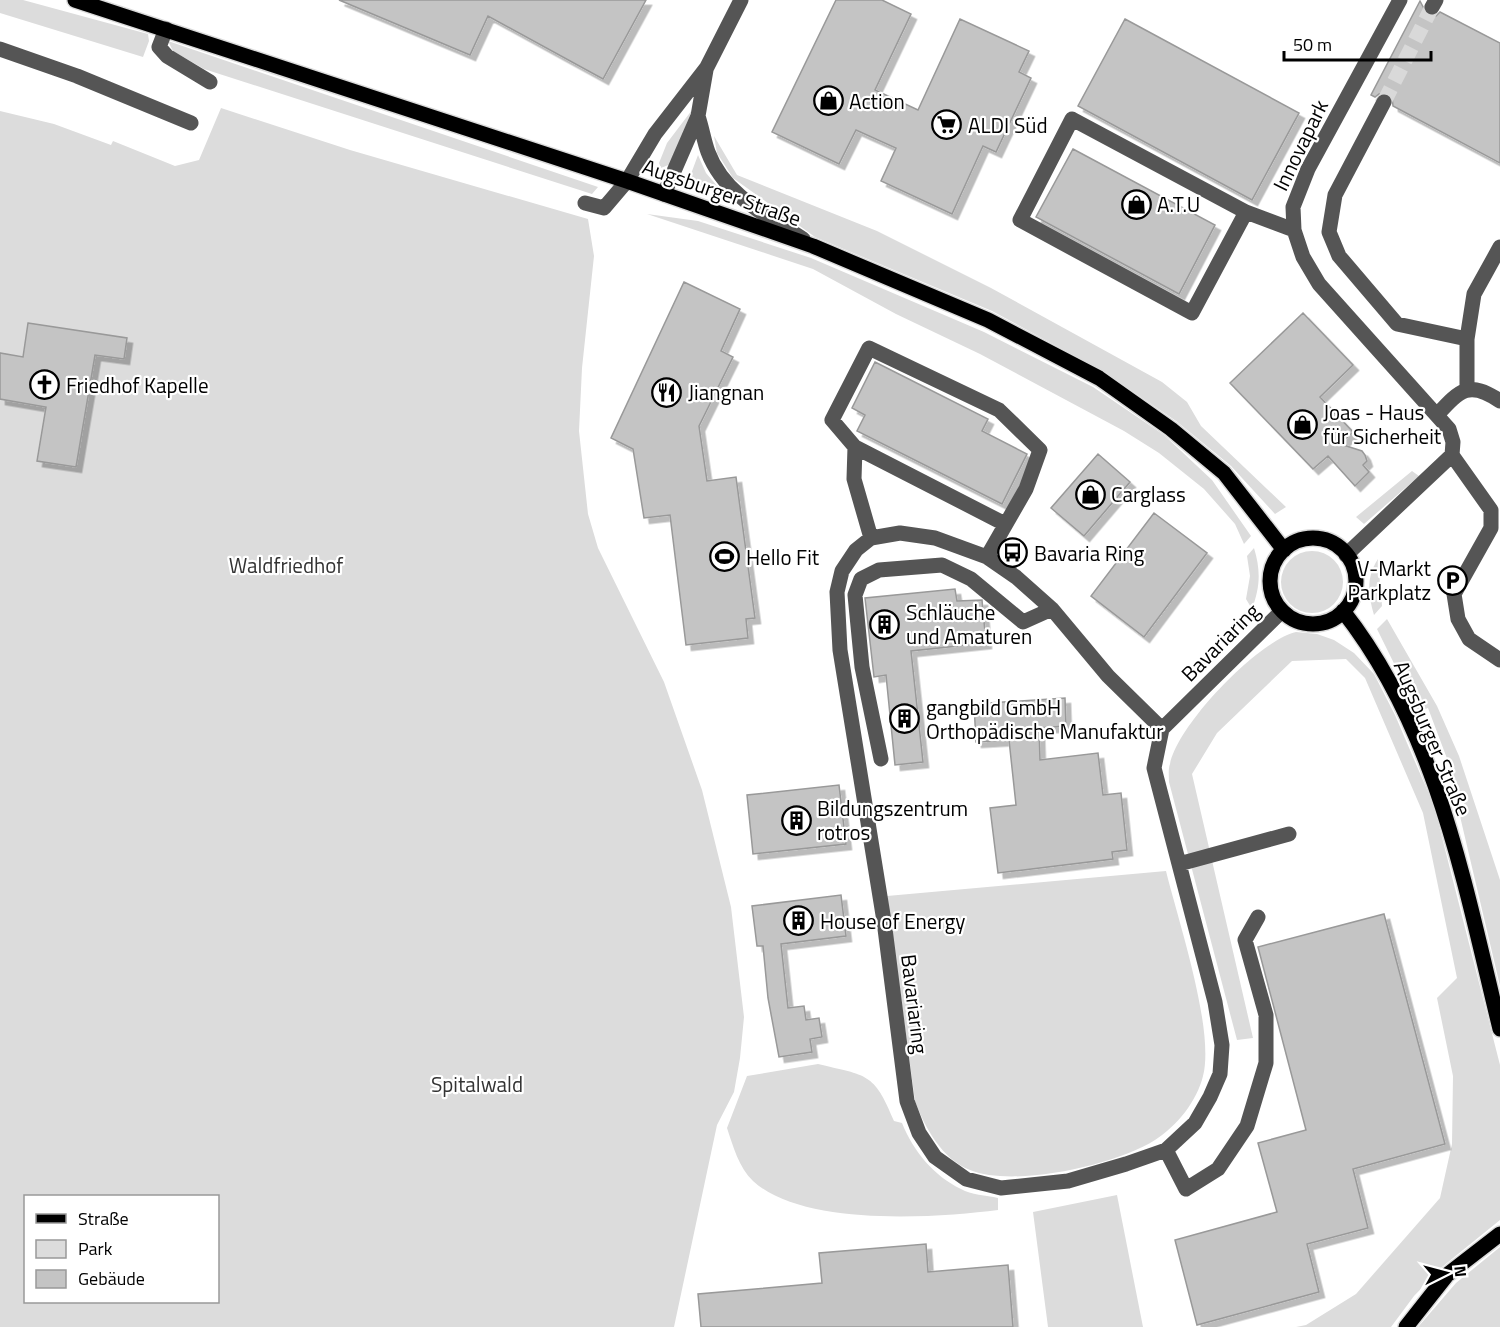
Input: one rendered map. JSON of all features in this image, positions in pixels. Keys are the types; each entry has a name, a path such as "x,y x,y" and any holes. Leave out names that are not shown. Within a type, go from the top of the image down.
{"main road":[{"name":"Augsburger Straße","path":"75,0 627,181 813,246 988,320 1099,378 1171,429 1224,473 1284,550"},
{"path":"1316,539 1332,543 1346,555 1353,568 1355,583 1352,598 1343,611 1329,621 1312,624 1296,621 1282,611 1275,602 1270,580 1272,569 1284,550 1299,541 1316,539"},
{"name":"Augsburger Straße","path":"1343,611 1382,666 1443,803 1500,1029"},
{"path":"1406,1327 1447,1275 1500,1234"}],"street":[{"path":"585,203 604,208 627,181 655,134 706,67 741,0"},
{"name":"Innovapark","path":"1400,0 1308,169 1293,207 1294,230 1303,257 1319,284 1449,429 1453,442 1452,455"},
{"path":"166,29 156,54 166,56 210,82"},
{"path":"0,49 77,76 191,123"},
{"path":"664,194 698,116 706,67"},
{"path":"1384,102 1335,195 1329,232 1339,256 1397,324 1467,339"},
{"path":"698,116 709,155 729,188 751,206 813,246"},
{"path":"1246,212 1192,313 1020,220 1072,119 1246,212 1294,230"},
{"path":"1467,389 1467,339 1474,294 1500,247"},
{"path":"987,557 1026,489 1040,450 999,410 869,348 832,420 855,447 1005,524"},
{"path":"1437,415 1456,394 1467,389 1485,390 1500,401"},
{"path":"855,447 854,479 871,538 900,533 935,538 987,557 1016,577 1052,609 1108,676 1162,729"},
{"path":"1346,555 1452,455 1491,510 1491,528 1454,594 1458,619 1469,639 1500,660"},
{"name":"Bavariaring","path":"871,538 856,550 842,571 837,592 837,623 884,921 907,1101 919,1133 935,1157 966,1179 1001,1188 1068,1181 1166,1150 1195,1123 1210,1097 1220,1074 1222,1045 1215,1002 1154,768 1162,729 1282,611"},
{"path":"929,565 935,538"},
{"path":"881,759 862,667 855,595 861,579 879,570 929,565 942,566 971,579 1023,622 1052,609"},
{"path":"1179,864 1289,834"},
{"path":"1166,1150 1186,1190 1218,1168 1246,1125 1266,1063 1266,1015 1245,940 1258,917"}],"green space":[{"path":"0,0 23,0 148,34 149,41 143,57 0,13"},
{"path":"168,41 598,187 592,194 204,69 173,51"},
{"path":"221,108 350,150 588,219 594,256 582,368 579,431 588,514 598,548 664,682 702,790 731,907 744,1017 734,1092 717,1125 674,1327 0,1327 0,111 54,124 111,145 113,141 175,166 199,160"},
{"path":"692,110 671,164 661,168 659,163 667,143"},
{"path":"714,136 737,175 877,231 991,288 1162,382 1187,402 1201,426 1286,507 1275,514 1231,466 1176,421 1103,371 992,311 815,237 733,178 717,153"},
{"path":"698,155 706,173 725,195 688,182"},
{"path":"647,214 698,221 811,258 984,332 1093,387 1164,435 1212,480 1251,536 1244,544 1235,524 1204,489 1159,453 1124,431 980,354 896,314 813,269"},
{"path":"1412,471 1419,476 1364,524 1356,517"},
{"path":"1254,548 1259,579 1252,609 1246,599 1250,576 1247,556"},
{"path":"1312,551 1324,553 1334,560 1341,570 1343,582 1341,594 1334,604 1324,611 1312,613 1300,611 1290,604 1283,594 1281,582 1283,570 1290,560 1300,553"},
{"path":"1378,559 1382,606 1374,615 1369,586 1371,573"},
{"path":"1387,619 1437,706 1459,756 1500,880 1500,986 1459,812 1466,809 1428,708 1418,712 1377,629"},
{"path":"1296,632 1317,634 1334,640 1354,653 1374,674 1395,715 1434,806 1500,1065 1500,1220 1442,1267 1414,1296 1391,1327 1296,1327 1306,1325 1356,1294 1440,1198 1452,1144 1453,1076 1437,998 1457,978 1423,813 1365,678 1346,659 1292,661 1217,733 1192,774 1253,1038 1237,1040 1169,782 1169,766 1176,747 1203,707 1222,686 1261,651"},
{"path":"1166,871 1194,975 1204,1031 1203,1076 1191,1104 1171,1128 1155,1140 1116,1158 1091,1165 1038,1175 1012,1176 989,1175 960,1165 936,1142 915,1101 887,896"},
{"path":"818,1064 858,1074 867,1079 881,1093 894,1121 902,1123 918,1153 933,1170 951,1184 965,1191 998,1198 998,1210 906,1216 871,1216 836,1212 804,1206 775,1196 753,1181 740,1163 727,1128 747,1076"},
{"path":"1117,1195 1143,1327 1048,1327 1033,1212"},
{"path":"1500,1247 1500,1327 1418,1327 1456,1283"}],"building":[{"path":"339,0 646,0 603,79 488,16 470,55"},
{"path":"836,0 882,0 911,14 875,90 918,110 960,19 1029,51 1019,72 1031,78 996,152 983,146 952,214 881,181 896,148 856,130 839,164 772,132"},
{"path":"1420,1 1428,16 1436,16 1440,12 1500,43 1500,163 1393,106 1392,97 1388,93 1375,97 1371,95"},
{"path":"1125,19 1299,113 1252,200 1078,106"},
{"path":"1073,149 1215,225 1179,294 1036,217"},
{"path":"684,282 740,309 721,351 733,357 699,426 707,481 736,477 755,618 746,619 748,638 686,645 670,515 644,518 633,449 611,438"},
{"path":"1303,313 1353,365 1320,397 1353,432 1340,444 1362,451 1365,455 1367,461 1363,465 1369,472 1355,486 1328,456 1313,469 1230,383"},
{"name":"Friedhof Kapelle","path":"28,323 127,338 124,359 95,355 76,467 37,461 46,407 0,399 0,353 23,357"},
{"path":"875,362 988,419 982,431 1027,454 1002,504 857,431 865,415 852,408"},
{"path":"1098,454 1130,482 1084,536 1051,508"},
{"path":"1154,513 1207,553 1144,637 1091,596"},
{"path":"955,589 957,601 982,600 986,643 911,651 923,762 895,765 886,675 874,677 865,598"},
{"path":"1065,698 1066,726 1039,728 1040,760 1098,753 1103,795 1121,793 1127,850 1112,852 1113,859 998,873 990,808 1016,805 1009,740 976,742 974,704"},
{"name":"Bildungszentrum rotros","path":"839,785 846,844 753,854 747,795"},
{"path":"841,895 846,936 781,944 788,1008 804,1006 806,1020 819,1018 822,1037 810,1039 812,1052 779,1057 768,998 763,946 757,946 752,906"},
{"path":"1384,914 1445,1144 1353,1169 1368,1228 1307,1244 1319,1292 1197,1325 1175,1240 1277,1212 1258,1143 1306,1130 1258,947"},
{"path":"926,1244 928,1272 1008,1265 1013,1327 701,1327 698,1294 822,1283 819,1253"}],"tunnel":[{"path":"1384,102 1432,7"}],"place":[{"name":"Action","path":"828,101"},
{"name":"ALDI Süd","path":"947,125"},
{"name":"A.T.U","path":"1136,204"},
{"name":"Friedhof Kapelle","path":"45,385"},
{"name":"Jiangnan","path":"667,392"},
{"name":"Joas - Haus für Sicherheit","path":"1302,424"},
{"name":"Carglass","path":"1090,494"},
{"name":"Bavaria Ring","path":"1013,553"},
{"name":"Hello Fit","path":"725,557"},
{"name":"V-Markt Parkplatz","path":"1452,580"},
{"name":"Schläuche und Amaturen","path":"885,624"},
{"name":"gangbild GmbH Orthopädische Manufaktur","path":"905,719"},
{"name":"Bildungszentrum rotros","path":"796,820"},
{"name":"House of Energy","path":"799,921"}],"park label":[{"name":"Waldfriedhof","path":"286,565"},
{"name":"Spitalwald","path":"477,1084"}]}
